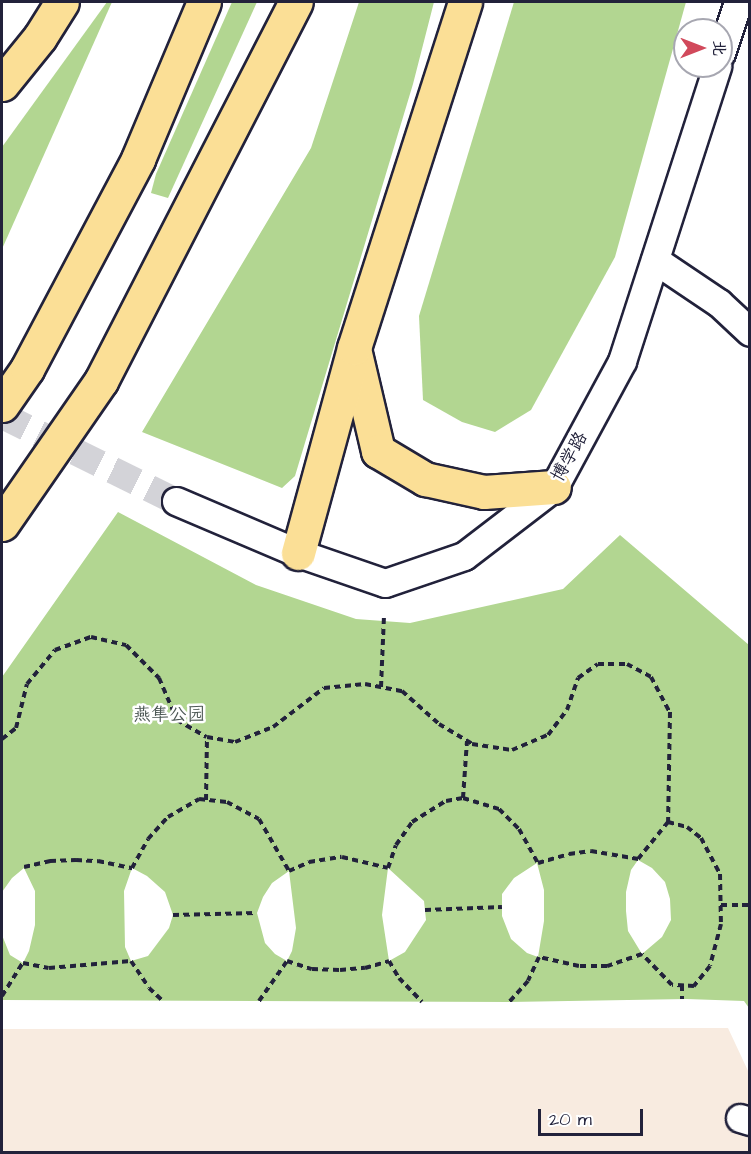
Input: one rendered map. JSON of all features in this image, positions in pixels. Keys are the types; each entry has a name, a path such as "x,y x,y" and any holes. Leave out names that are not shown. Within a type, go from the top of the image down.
{"highway":[{"path":"2,84 40,37 62,2"},
{"path":"2,405 27,369 138,159 204,2"},
{"path":"2,524 101,381 296,2"},
{"path":"298,554 354,348 465,2"},
{"path":"354,348 378,451 424,479 484,492 554,487"}],"street":[{"path":"733,18 738,2"},
{"name":"博学路","path":"385,583 464,556 554,487 622,361 713,78"},
{"path":"655,260 719,303 750,332"},
{"path":"176,501 298,554 385,583"}],"path":[{"path":"381,687 385,583"},
{"path":"2,739 16,728 27,684 55,650 91,637 126,645 159,678 177,720 207,737 235,742 273,727 324,688 365,684 402,691 439,724 467,741 512,750 548,735 567,710 578,678 598,664 627,663 651,677 670,712 668,822 638,859 591,851 569,854 538,863 519,829 499,809 463,798 446,801 412,822 396,845 388,868 342,857 309,862 289,871 259,819 227,802 199,799 168,817 148,839 132,868 98,861 76,860 50,861 24,867"},
{"path":"206,800 207,737"},
{"path":"463,798 467,741"},
{"path":"509,1002 528,981 539,957 579,966 607,966 642,954 672,985 694,986 710,966 721,924 720,874 701,838 687,827 668,822"},
{"path":"721,905 750,905"},
{"path":"424,910 502,907"},
{"path":"173,915 257,913"},
{"path":"2,996 23,963 49,968 131,961 149,988 163,1001"},
{"path":"259,1001 287,962 312,969 340,970 365,968 389,962 399,978 422,1002"},
{"path":"682,985 682,999"}],"shaded area":[{"path":"728,1028 749,1073 749,1152 2,1152 2,1029"}],"green space":[{"path":"107,2 112,2 2,249 2,147"},
{"path":"232,2 257,2 168,198 151,193 156,174"},
{"path":"359,2 434,2 413,84 295,476 282,488 142,432 311,148"},
{"path":"514,2 686,2 682,18 673,18 673,49 615,257 531,410 495,432 462,422 423,400 419,316"},
{"name":"燕隼公园","path":"118,512 256,585 356,619 410,623 563,589 620,535 749,645 749,1008 744,1001 687,999 509,1002 2,1000 2,935 10,955 23,963 29,951 35,925 35,891 24,868 12,878 2,892 2,677","holes":["638,860 652,868 665,882 670,899 671,920 662,937 642,954 628,931 626,892 631,870","537,863 544,890 544,921 538,957 527,953 511,939 502,916 502,894 514,878","132,868 147,876 165,892 173,915 169,928 148,956 131,961 125,947 124,891","388,868 424,901 426,920 405,952 389,961 382,915","289,871 296,928 292,951 287,961 275,954 265,943 257,913 272,883"]}],"tunnel":[{"path":"2,415 176,501"}]}
